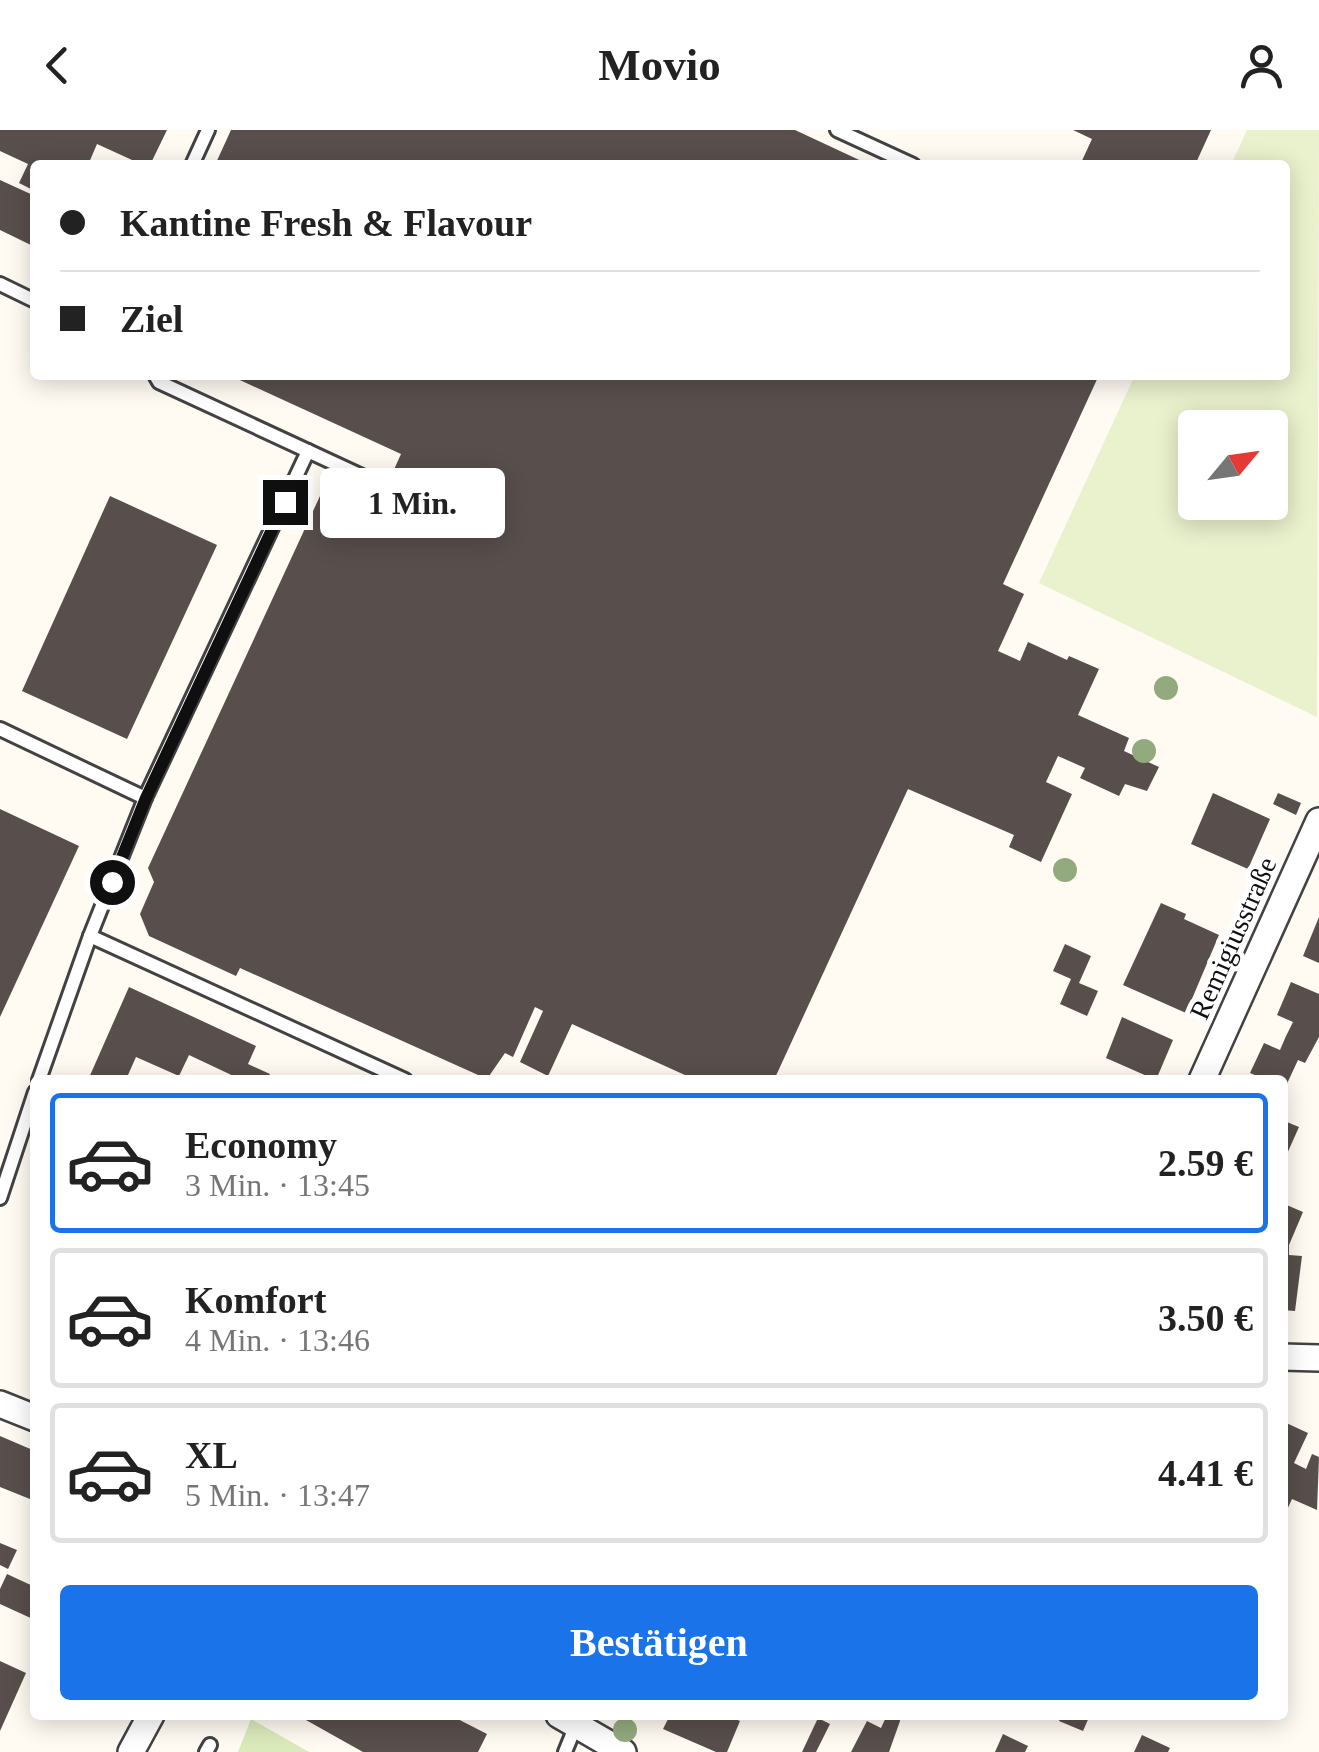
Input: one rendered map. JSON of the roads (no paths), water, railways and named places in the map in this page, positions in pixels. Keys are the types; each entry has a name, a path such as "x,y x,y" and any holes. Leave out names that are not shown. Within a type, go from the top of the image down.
{"street":[{"name":"Remigiusstraße","path":"1204,1075 1319,821"},
{"path":"1288,1357 1319,1358"},
{"path":"0,1404 30,1416"},
{"path":"131,1752 148,1720"},
{"path":"567,1720 623,1752"}],"lane":[{"path":"194,160 208,130"},
{"path":"837,130 901,160"},
{"path":"0,284 30,299"},
{"path":"158,380 364,477"},
{"path":"41,1075 90,936 146,798 308,451"},
{"path":"0,728 146,798"},
{"path":"90,936 394,1075"},
{"path":"0,1198 30,1107"},
{"path":"564,1752 567,1720"}]}
